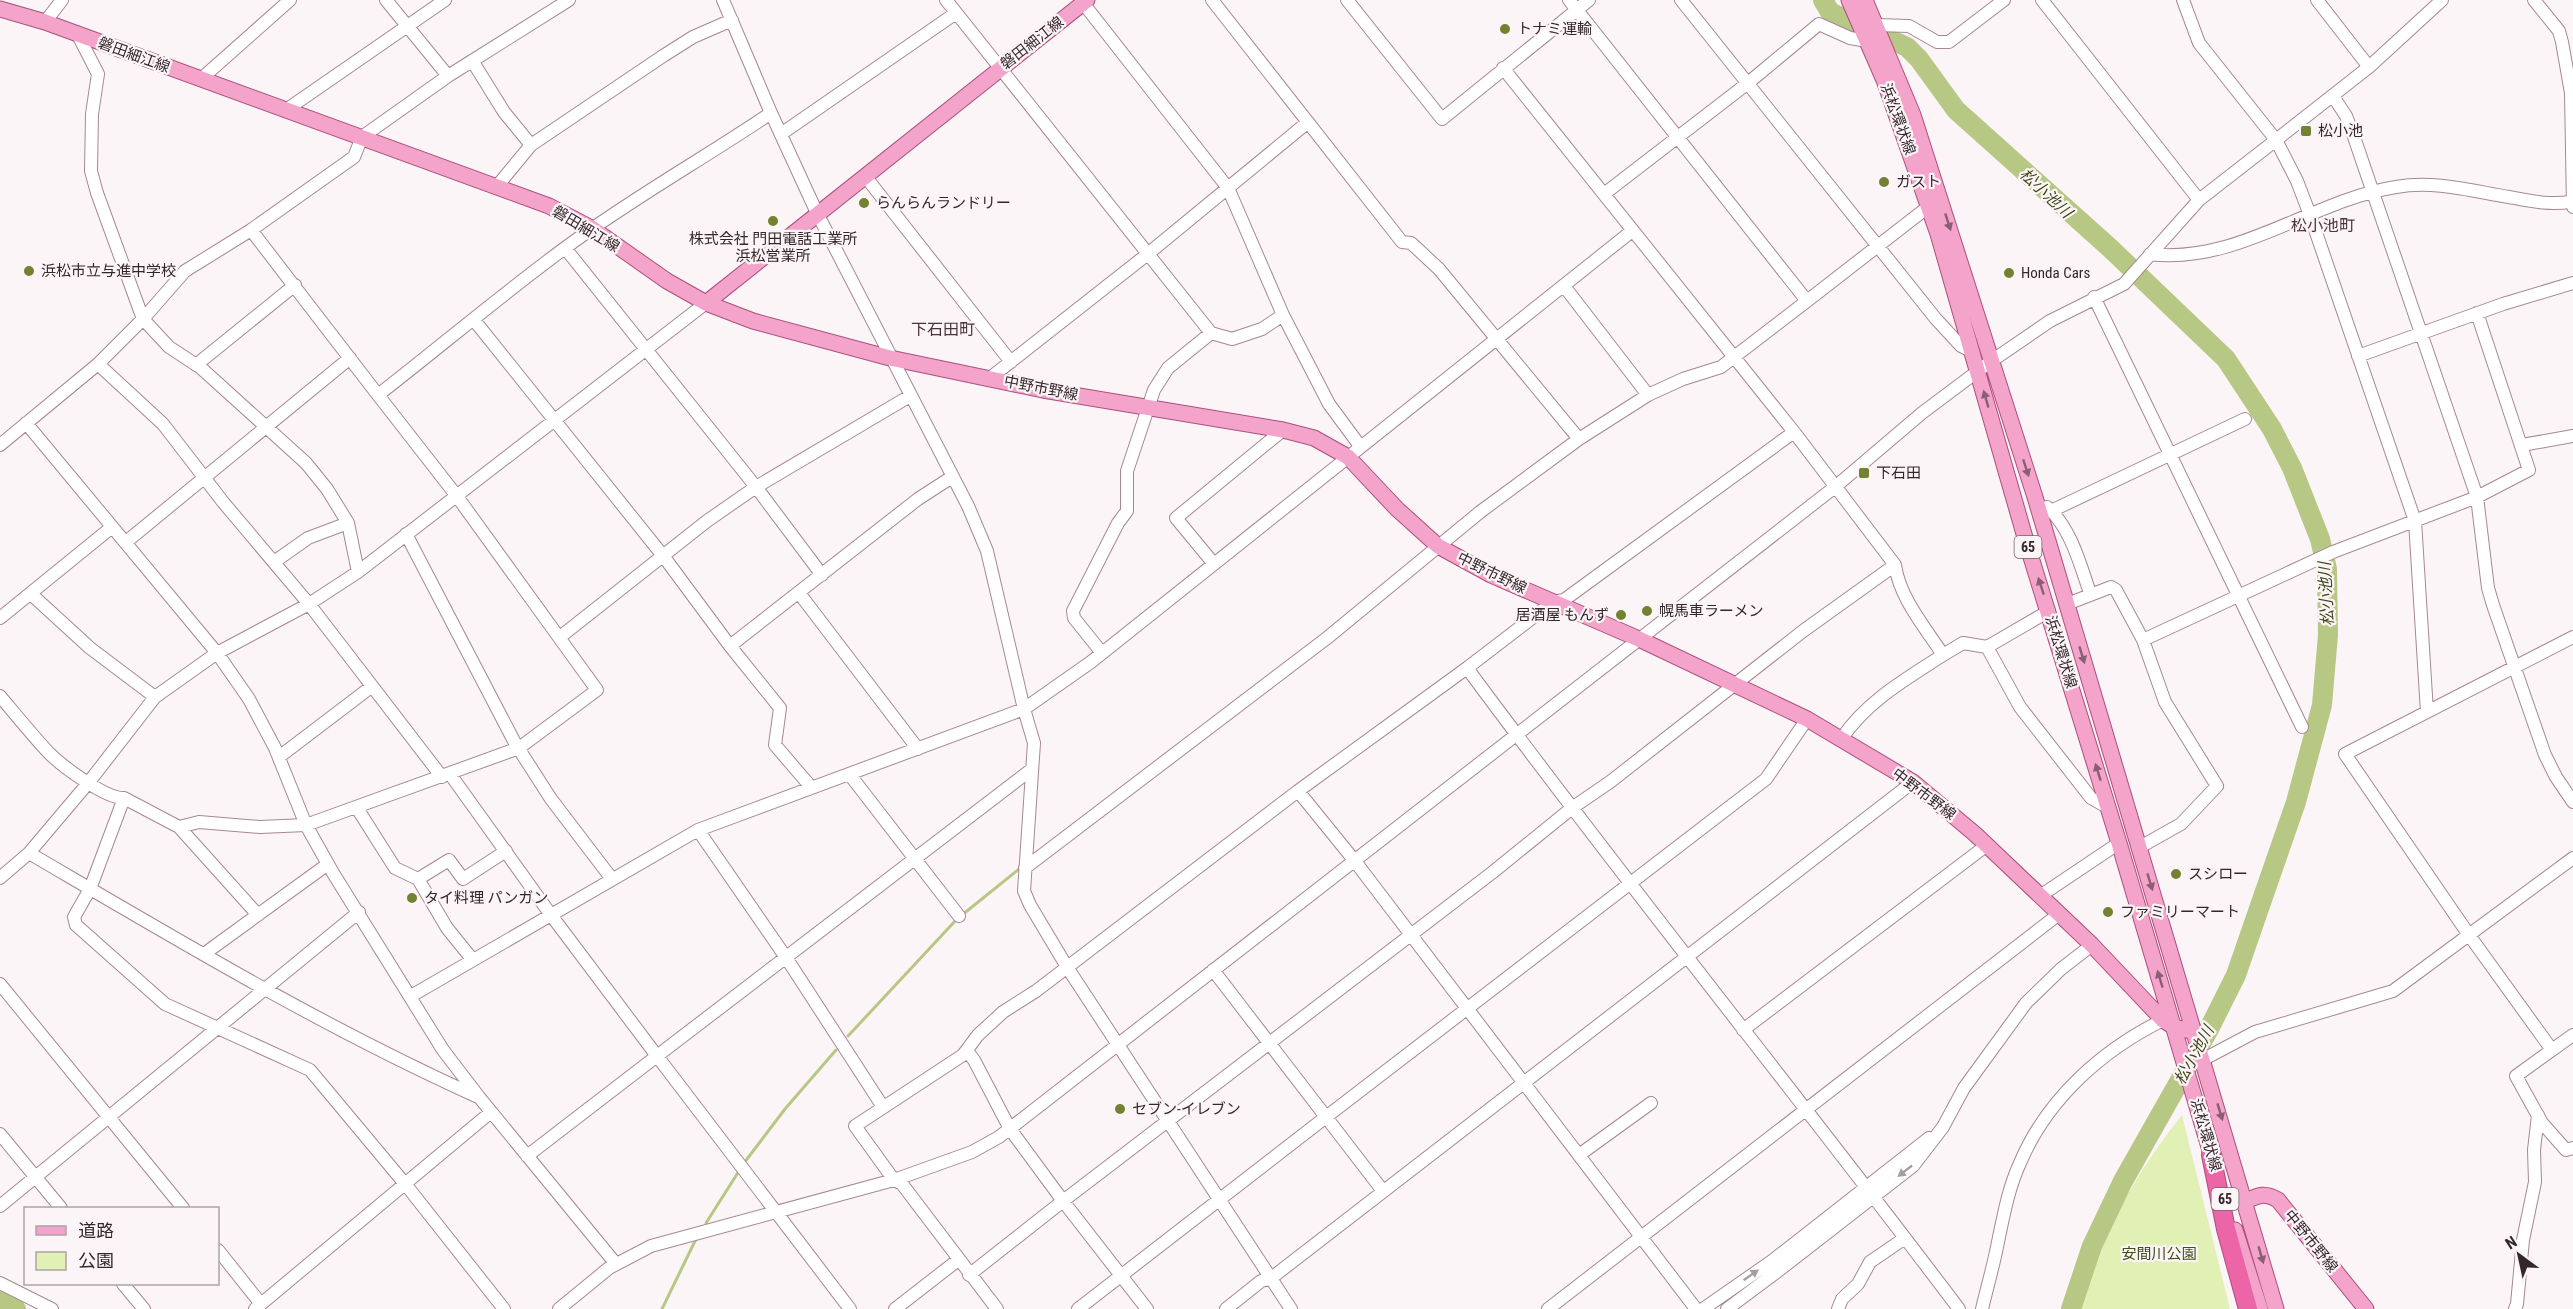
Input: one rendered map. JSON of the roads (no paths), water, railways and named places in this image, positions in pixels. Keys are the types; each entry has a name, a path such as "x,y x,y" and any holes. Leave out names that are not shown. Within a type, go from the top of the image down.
{"highway":[{"path":"2211,1155 2226,1229 2248,1309"}],"main road":[{"name":"浜松環状線","path":"1865,0 1913,115 2035,497 2246,1201 2276,1309"},
{"name":"磐田細江線","path":"0,9 45,22 498,185 549,206 593,229 667,281 706,303 1085,2"},
{"name":"浜松環状線","path":"1852,6 1868,41 1910,152 1938,234 2026,541 2109,808 2168,1023 2182,1056 2260,1309"},
{"name":"中野市野線","path":"706,303 753,321 890,358 1149,408 1283,430 1314,438 1348,457 1397,509 1438,546 1491,575 1639,639 1807,718 1913,782 1987,845 2092,945 2168,1023"},
{"path":"2168,1023 2195,1032"},
{"name":"中野市野線","path":"2246,1201 2261,1194 2278,1200 2366,1309"}],"street":[{"path":"45,22 62,0"},
{"path":"201,79 290,0"},
{"path":"386,0 448,76"},
{"path":"286,110 445,0"},
{"path":"0,445 98,364 186,271 251,231 354,157 363,137 448,76 568,0"},
{"path":"723,0 817,213 952,477 987,551 1034,743 1024,891 1029,905 1067,967 1291,1309"},
{"path":"946,0 1211,333 1232,339 1262,329 1283,315"},
{"path":"1212,0 1402,242 1411,243 1439,269 1580,439"},
{"path":"1347,0 1442,119 1573,5 1589,0"},
{"path":"1681,0 1936,320 1960,346 1971,351"},
{"path":"1877,25 1909,26 1937,42 1949,42 2004,0"},
{"path":"2042,0 2199,200"},
{"path":"2183,0 2199,43 2276,140 2297,181 2310,215 2415,521 2427,711"},
{"path":"2317,0 2369,67"},
{"path":"559,1309 616,1264 651,1246 894,1180 972,1152 1010,1129 1835,487 1922,413 2050,321 2124,284 2199,200 2369,67 2442,0"},
{"path":"2534,0 2559,31 2562,42 2571,93 2573,207"},
{"path":"1085,2 1228,188 1283,315 1329,404 1360,446"},
{"path":"1573,5 1807,301"},
{"path":"781,134 956,13"},
{"path":"498,185 531,145 567,123 663,56 693,38 732,21"},
{"path":"1604,194 1748,83 1819,24 1850,38 1868,41"},
{"path":"78,35 98,74 92,114 91,171 143,319 168,347 196,365 306,463 327,489 348,523 358,572"},
{"path":"473,62 504,112 531,145"},
{"path":"1503,68 1794,432 1895,565 1898,582 1907,600 1943,655"},
{"path":"2333,96 2346,116 2477,496 2488,588 2545,755 2556,777 2573,802"},
{"path":"378,394 565,248 654,187 713,152 771,113"},
{"path":"990,378 1149,253 1308,122"},
{"path":"865,176 1011,362"},
{"path":"2146,259 2222,249 2372,192 2397,186 2443,186 2534,202 2563,204 2573,202"},
{"path":"1025,867 1327,638 1480,512 1580,439 1648,395 1683,379 1720,367 1734,358 1928,207"},
{"path":"179,826 199,822 260,827 306,825 519,748 597,690 456,495 251,231"},
{"path":"411,996 698,830 1024,709 1102,653 1632,231"},
{"path":"565,248 647,348 822,575"},
{"path":"2358,356 2422,335 2477,313 2573,283"},
{"path":"196,365 295,285"},
{"path":"1564,286 1648,395"},
{"path":"2094,297 2302,727"},
{"path":"0,878 29,854 155,697 217,653 309,604 358,572 706,303"},
{"path":"2143,640 2318,558 2477,496 2529,470 2477,313"},
{"path":"474,320 664,557 730,646 780,708 775,746 812,787"},
{"path":"1102,653 1074,618 1073,611 1118,523 1127,511 1125,479 1154,390 1168,368 1211,333"},
{"path":"126,542 351,358"},
{"path":"98,364 163,424 223,502 309,604 371,687 446,775 506,851 551,915 850,1309"},
{"path":"560,637 707,521 756,487 910,396"},
{"path":"2051,511 2245,419"},
{"path":"26,423 217,653 249,699 279,757 306,825 328,864 443,1050 616,1264"},
{"path":"1214,564 1176,518 1283,430"},
{"path":"997,1309 902,1184 894,1180 855,1126 963,1055 978,1035 1003,1012 1036,992 1298,791 1467,668 1553,602 1563,600 1794,432"},
{"path":"2522,445 2573,436"},
{"path":"730,646 918,499 952,477"},
{"path":"2035,497 2051,511 2076,551 2090,593"},
{"path":"274,562 308,538 348,523"},
{"path":"0,618 112,527"},
{"path":"406,534 519,748 551,799 612,879"},
{"path":"969,1275 1493,872 1572,808 1610,782 1803,631 1895,565"},
{"path":"2067,604 2110,586 2115,590 2143,640 2165,702 2217,786 2181,824 2140,847"},
{"path":"799,593 918,749"},
{"path":"31,594 90,648 155,697"},
{"path":"1842,738 1853,721 1867,708 1943,655 1963,643 1988,647 2049,611"},
{"path":"2552,1050 2469,935 2345,754 2573,637"},
{"path":"1988,647 2020,707 2091,798 2109,808"},
{"path":"1467,668 1630,884 1807,1109 1959,1309"},
{"path":"279,757 371,687"},
{"path":"0,696 51,754 89,782 116,798 124,798 179,826 258,915"},
{"path":"1078,1309 1766,779 1807,718"},
{"path":"527,1156 1032,769"},
{"path":"850,774 959,916"},
{"path":"1226,1309 1261,1281 1270,1279 1913,782"},
{"path":"1298,791 1354,860 1696,1309"},
{"path":"124,798 90,889 74,917 76,925 165,1004 310,1070 406,1185 504,1309"},
{"path":"357,808 395,868 418,879 447,928 472,959"},
{"path":"698,830 787,959 884,1107"},
{"path":"2040,896 2119,843"},
{"path":"1743,1030 1987,845"},
{"path":"418,879 449,860 463,879 506,851"},
{"path":"29,854 204,954 262,990 397,1060 479,1097"},
{"path":"2203,1058 2255,1032 2393,991 2573,858"},
{"path":"204,954 328,864"},
{"path":"0,1206 359,912"},
{"path":"1548,1309 2060,914"},
{"path":"1726,1309 1913,1166 1943,1127 1964,1089 2026,1003 2061,969 2092,945"},
{"path":"1213,970 1383,1191"},
{"path":"0,984 181,1207"},
{"path":"1983,1309 2003,1216 2020,1163 2038,1130 2073,1084 2096,1061 2144,1029 2168,1023"},
{"path":"2573,1035 2516,1076 2538,1115 2566,1150 2573,1148"},
{"path":"966,1051 974,1060 1010,1129 1147,1309"},
{"path":"1579,1155 1651,1103"},
{"path":"219,1251 258,1306 491,1112"},
{"path":"2515,1309 2523,1240 2535,1182 2534,1150 2538,1115"},
{"path":"1703,1309 1772,1261 1943,1127"},
{"path":"0,1134 59,1207"},
{"path":"1838,1309 1842,1299 1858,1284 1870,1262 1905,1238"},
{"path":"895,1309 958,1260"},
{"path":"0,1283 52,1309"},
{"path":"124,1285 144,1309"}],"waterway":[{"name":"松小池川","path":"1823,0 1830,12 1907,47 1919,59 1956,110 2110,248 2226,359 2272,429 2292,468 2320,539 2327,569 2328,635 2322,705 2296,802 2236,975 2209,1029 2123,1181 2092,1246 2071,1309"},
{"path":"962,915 1019,869"},
{"path":"848,1036 957,919"},
{"path":"744,1163 785,1109 836,1050"},
{"path":"706,1223 739,1171"},
{"path":"662,1309 696,1239"},
{"path":"0,1301 16,1309"}],"place":[{"name":"トナミ運輸","path":"1505,29"},
{"name":"松小池","path":"2306,131"},
{"name":"ガスト","path":"1884,182"},
{"name":"らんらんランドリー","path":"864,203"},
{"name":"株式会社 門田電話工業所 浜松営業所","path":"773,221"},
{"name":"浜松市立与進中学校","path":"29,271"},
{"name":"Honda Cars","path":"2009,273"},
{"name":"下石田","path":"1864,473"},
{"name":"幌馬車ラーメン","path":"1647,611"},
{"name":"居酒屋 もんず","path":"1621,615"},
{"name":"スシロー","path":"2176,874"},
{"name":"タイ料理 パンガン","path":"412,898"},
{"name":"ファミリーマート","path":"2108,912"},
{"name":"セブン-イレブン","path":"1120,1109"}],"district":[{"name":"松小池町","path":"2323,225"},
{"name":"下石田町","path":"943,329"}],"park label":[{"name":"安間川公園","path":"2159,1254"}]}
